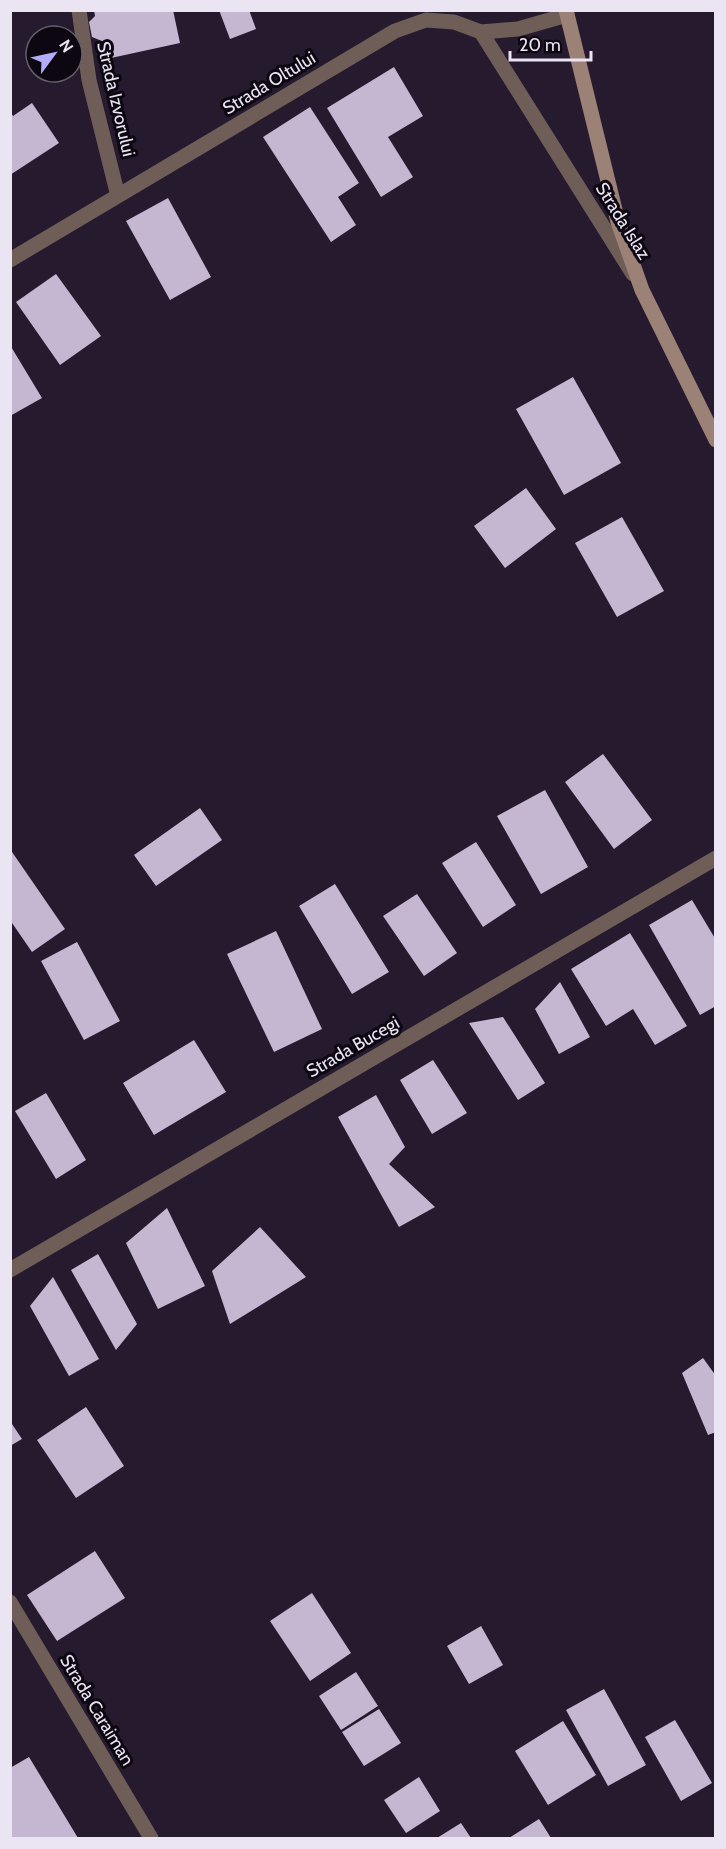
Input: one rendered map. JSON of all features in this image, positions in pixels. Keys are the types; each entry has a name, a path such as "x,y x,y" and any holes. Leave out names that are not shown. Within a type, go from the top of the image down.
{"main road":[{"path":"566,13 618,222 642,290"},
{"name":"Strada Islaz","path":"642,290 716,440"}],"street":[{"name":"Strada Izvorului","path":"78,10 89,80 118,196"},
{"name":"Strada Oltului","path":"10,260 395,31 426,20 454,22 481,32 518,29 566,13"},
{"name":"Strada Islaz","path":"481,32 642,290"},
{"name":"Strada Bucegi","path":"10,1270 716,858"},
{"name":"Strada Caraiman","path":"10,1602 151,1839"}],"building":[{"path":"94,10 173,10 180,43 111,58 104,54 102,41 92,37 89,22 95,16"},
{"path":"219,10 249,10 256,29 230,39"},
{"path":"394,67 423,116 388,137 413,177 381,197 327,108"},
{"path":"32,103 59,143 10,175 10,111 13,116"},
{"path":"310,107 359,183 338,197 356,225 331,242 263,137"},
{"path":"168,198 211,277 170,300 126,221"},
{"path":"56,274 101,336 60,365 16,302"},
{"path":"10,345 42,398 10,416"},
{"path":"573,377 621,463 564,495 516,409"},
{"path":"526,488 556,529 505,568 474,526"},
{"path":"622,517 664,591 617,617 575,543"},
{"path":"603,754 652,820 614,849 565,782"},
{"path":"545,790 588,867 541,894 497,816"},
{"path":"200,808 222,840 156,886 134,855"},
{"path":"476,842 516,905 483,927 442,863"},
{"path":"10,849 65,929 32,952 10,920"},
{"path":"335,884 389,972 352,994 299,906"},
{"path":"417,894 457,953 424,976 383,916"},
{"path":"692,900 716,940 716,1006 700,1015 649,925"},
{"path":"276,931 322,1029 274,1052 227,954"},
{"path":"630,933 687,1026 655,1045 633,1009 606,1026 571,969"},
{"path":"77,942 120,1021 84,1040 41,961"},
{"path":"560,982 590,1037 559,1054 535,1009"},
{"path":"503,1017 545,1083 518,1100 469,1023"},
{"path":"194,1040 226,1092 154,1135 123,1083"},
{"path":"433,1060 467,1113 432,1134 400,1080"},
{"path":"46,1093 86,1160 56,1179 15,1111"},
{"path":"376,1095 405,1147 389,1164 435,1207 399,1227 338,1117"},
{"path":"167,1208 205,1286 158,1309 126,1243"},
{"path":"260,1227 306,1277 230,1324 212,1271"},
{"path":"98,1254 137,1324 116,1350 71,1270"},
{"path":"53,1277 99,1359 69,1376 30,1306"},
{"path":"703,1358 716,1376 716,1432 708,1435 682,1373"},
{"path":"86,1407 124,1466 76,1498 37,1440"},
{"path":"10,1421 22,1439 10,1446"},
{"path":"95,1551 125,1598 57,1641 27,1595"},
{"path":"312,1593 351,1653 310,1681 270,1621"},
{"path":"481,1626 503,1665 469,1684 447,1646"},
{"path":"356,1672 378,1706 341,1730 319,1696"},
{"path":"604,1689 646,1765 608,1786 566,1710"},
{"path":"379,1709 401,1743 364,1766 342,1732"},
{"path":"675,1720 712,1783 681,1801 645,1737"},
{"path":"563,1721 596,1775 548,1805 515,1751"},
{"path":"29,1757 78,1838 10,1838 10,1768"},
{"path":"419,1777 440,1811 406,1833 384,1800"},
{"path":"539,1819 551,1838 509,1838"},
{"path":"461,1823 471,1838 437,1838"}]}
